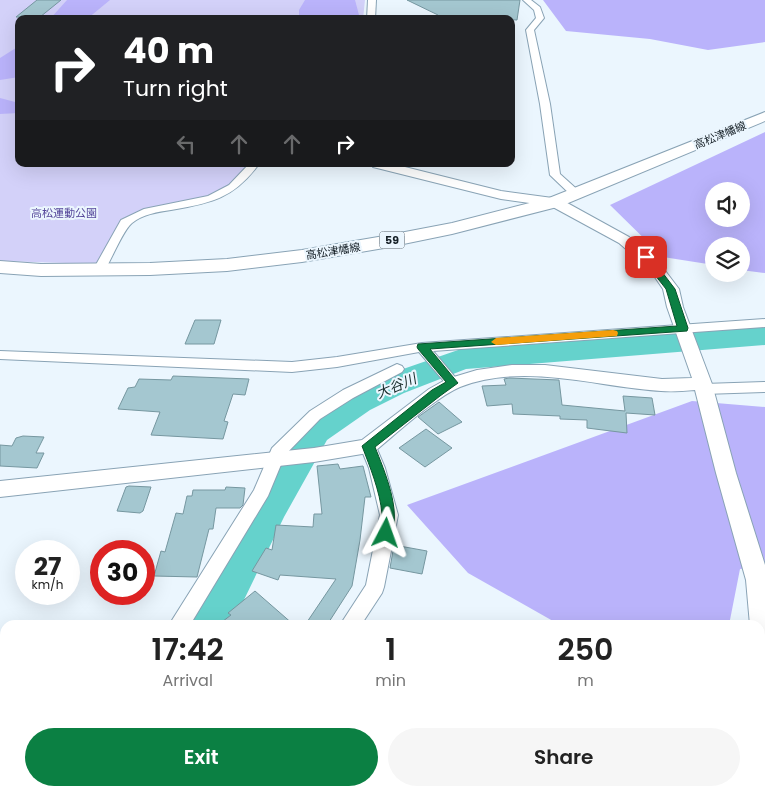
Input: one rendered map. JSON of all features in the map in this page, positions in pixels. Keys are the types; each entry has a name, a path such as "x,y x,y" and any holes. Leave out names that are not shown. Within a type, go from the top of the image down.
{"main road":[{"name":"高松津幡線","path":"0,267 99,270 227,265 302,256 433,232 555,202 765,116"}],"street":[{"path":"371,15 372,0"},
{"path":"527,0 538,9 540,18 530,30 545,104 556,176 576,194"},
{"path":"99,270 125,222 132,217 144,212 211,199 231,189 251,167"},
{"path":"390,167 501,195 555,202 624,240 646,257 671,289 704,387 726,473 758,580 762,620"},
{"path":"0,355 292,367 424,349 685,335 765,323"},
{"path":"424,349 449,379"},
{"path":"182,620 262,492 279,458 278,452 315,415 348,394 398,369"},
{"path":"0,489 314,455 368,446 436,393 449,379 512,371 545,371 662,385 765,387"},
{"path":"353,620 375,587 389,515 377,468 368,446"}],"green space":[{"name":"高松運動公園","path":"0,0 365,0 363,15 15,15 15,167 248,167 228,189 210,197 148,208 121,219 98,264 0,261"}],"shaded area":[{"path":"67,0 110,0 92,15 54,15"},
{"path":"305,0 355,0 359,15 299,15 299,10"},
{"path":"543,0 765,0 765,42 708,50 650,39 566,31"},
{"path":"15,49 15,78 0,80 0,58"},
{"path":"0,98 15,102 15,113 0,114"},
{"path":"765,132 765,273 750,271 750,237 705,237 705,264 663,257 610,205"},
{"path":"692,401 765,407 765,566 740,569 730,620 551,620 468,573 407,505"}],"building":[{"path":"37,0 61,0 42,15 18,15"},
{"path":"407,0 520,0 517,20 515,20 515,15 438,15"},
{"path":"195,320 221,320 214,344 185,344"},
{"path":"173,376 249,379 245,395 233,394 224,421 228,422 223,439 151,435 160,412 118,409 128,388 135,387 139,379 171,380"},
{"path":"504,379 559,380 562,405 625,411 623,396 652,398 655,415 626,413 627,433 587,428 587,420 560,419 560,416 513,414 512,404 487,406 482,386 506,385"},
{"path":"439,402 462,422 438,434 418,417"},
{"path":"426,429 452,448 425,467 399,448"},
{"path":"23,436 44,437 36,453 44,453 37,468 0,466 0,445 12,446 16,438"},
{"path":"338,464 340,469 363,466 371,497 365,497 352,586 330,620 308,620 336,579 280,575 278,580 252,571 266,548 272,550 276,525 313,527 314,514 322,514 317,466"},
{"path":"126,487 151,487 143,511 140,513 117,511"},
{"path":"226,487 245,488 243,505 240,508 216,508 213,529 209,529 197,577 155,576 161,551 165,552 176,513 183,514 187,496 192,496 193,490 225,490"},
{"path":"394,545 427,551 422,574 390,568"},
{"path":"255,591 288,620 224,620 231,615 228,613"}],"waterway":[{"name":"大谷川","path":"208,620 226,593 266,514 314,432 358,402 392,385 461,359 765,335"}],"slow traffic":[{"path":"496,342 613,333"}],"route":[{"path":"386,533 389,515 377,468 368,446 436,393 453,383 422,347 683,328 671,289 646,257"}]}
